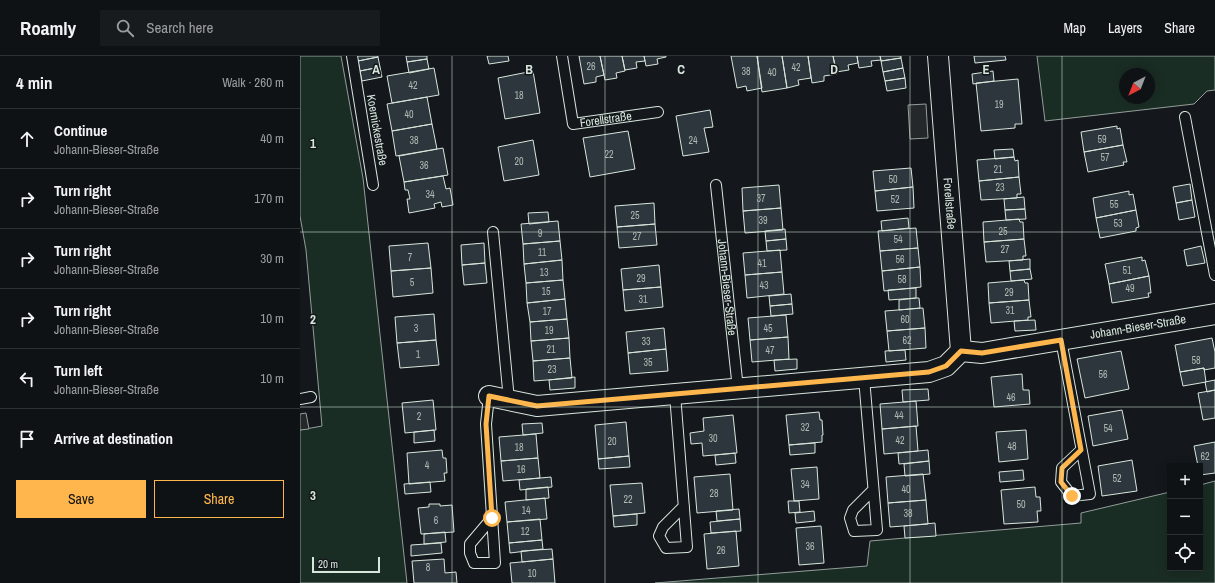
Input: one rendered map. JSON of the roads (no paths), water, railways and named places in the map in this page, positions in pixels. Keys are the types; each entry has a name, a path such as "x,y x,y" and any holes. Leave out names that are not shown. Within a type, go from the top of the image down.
{"street":[{"name":"Forellstraße","path":"938,56 961,351"},
{"name":"Johann-Bieser-Straße","path":"961,351 982,353 1215,314"},
{"path":"489,396 537,406 929,372 946,366 961,351"}],"lane":[{"name":"Koernickestraße","path":"352,56 373,185"},
{"name":"Forellstraße","path":"562,56 573,124 658,112"},
{"path":"1185,117 1215,275"},
{"name":"Johann-Bieser-Straße","path":"716,186 738,389"},
{"path":"493,232 509,400"},
{"path":"1061,340 1081,450"},
{"path":"864,378 873,490"},
{"path":"675,394 684,506"},
{"path":"489,396 486,424 492,518"},
{"path":"300,399 310,397"}]}
